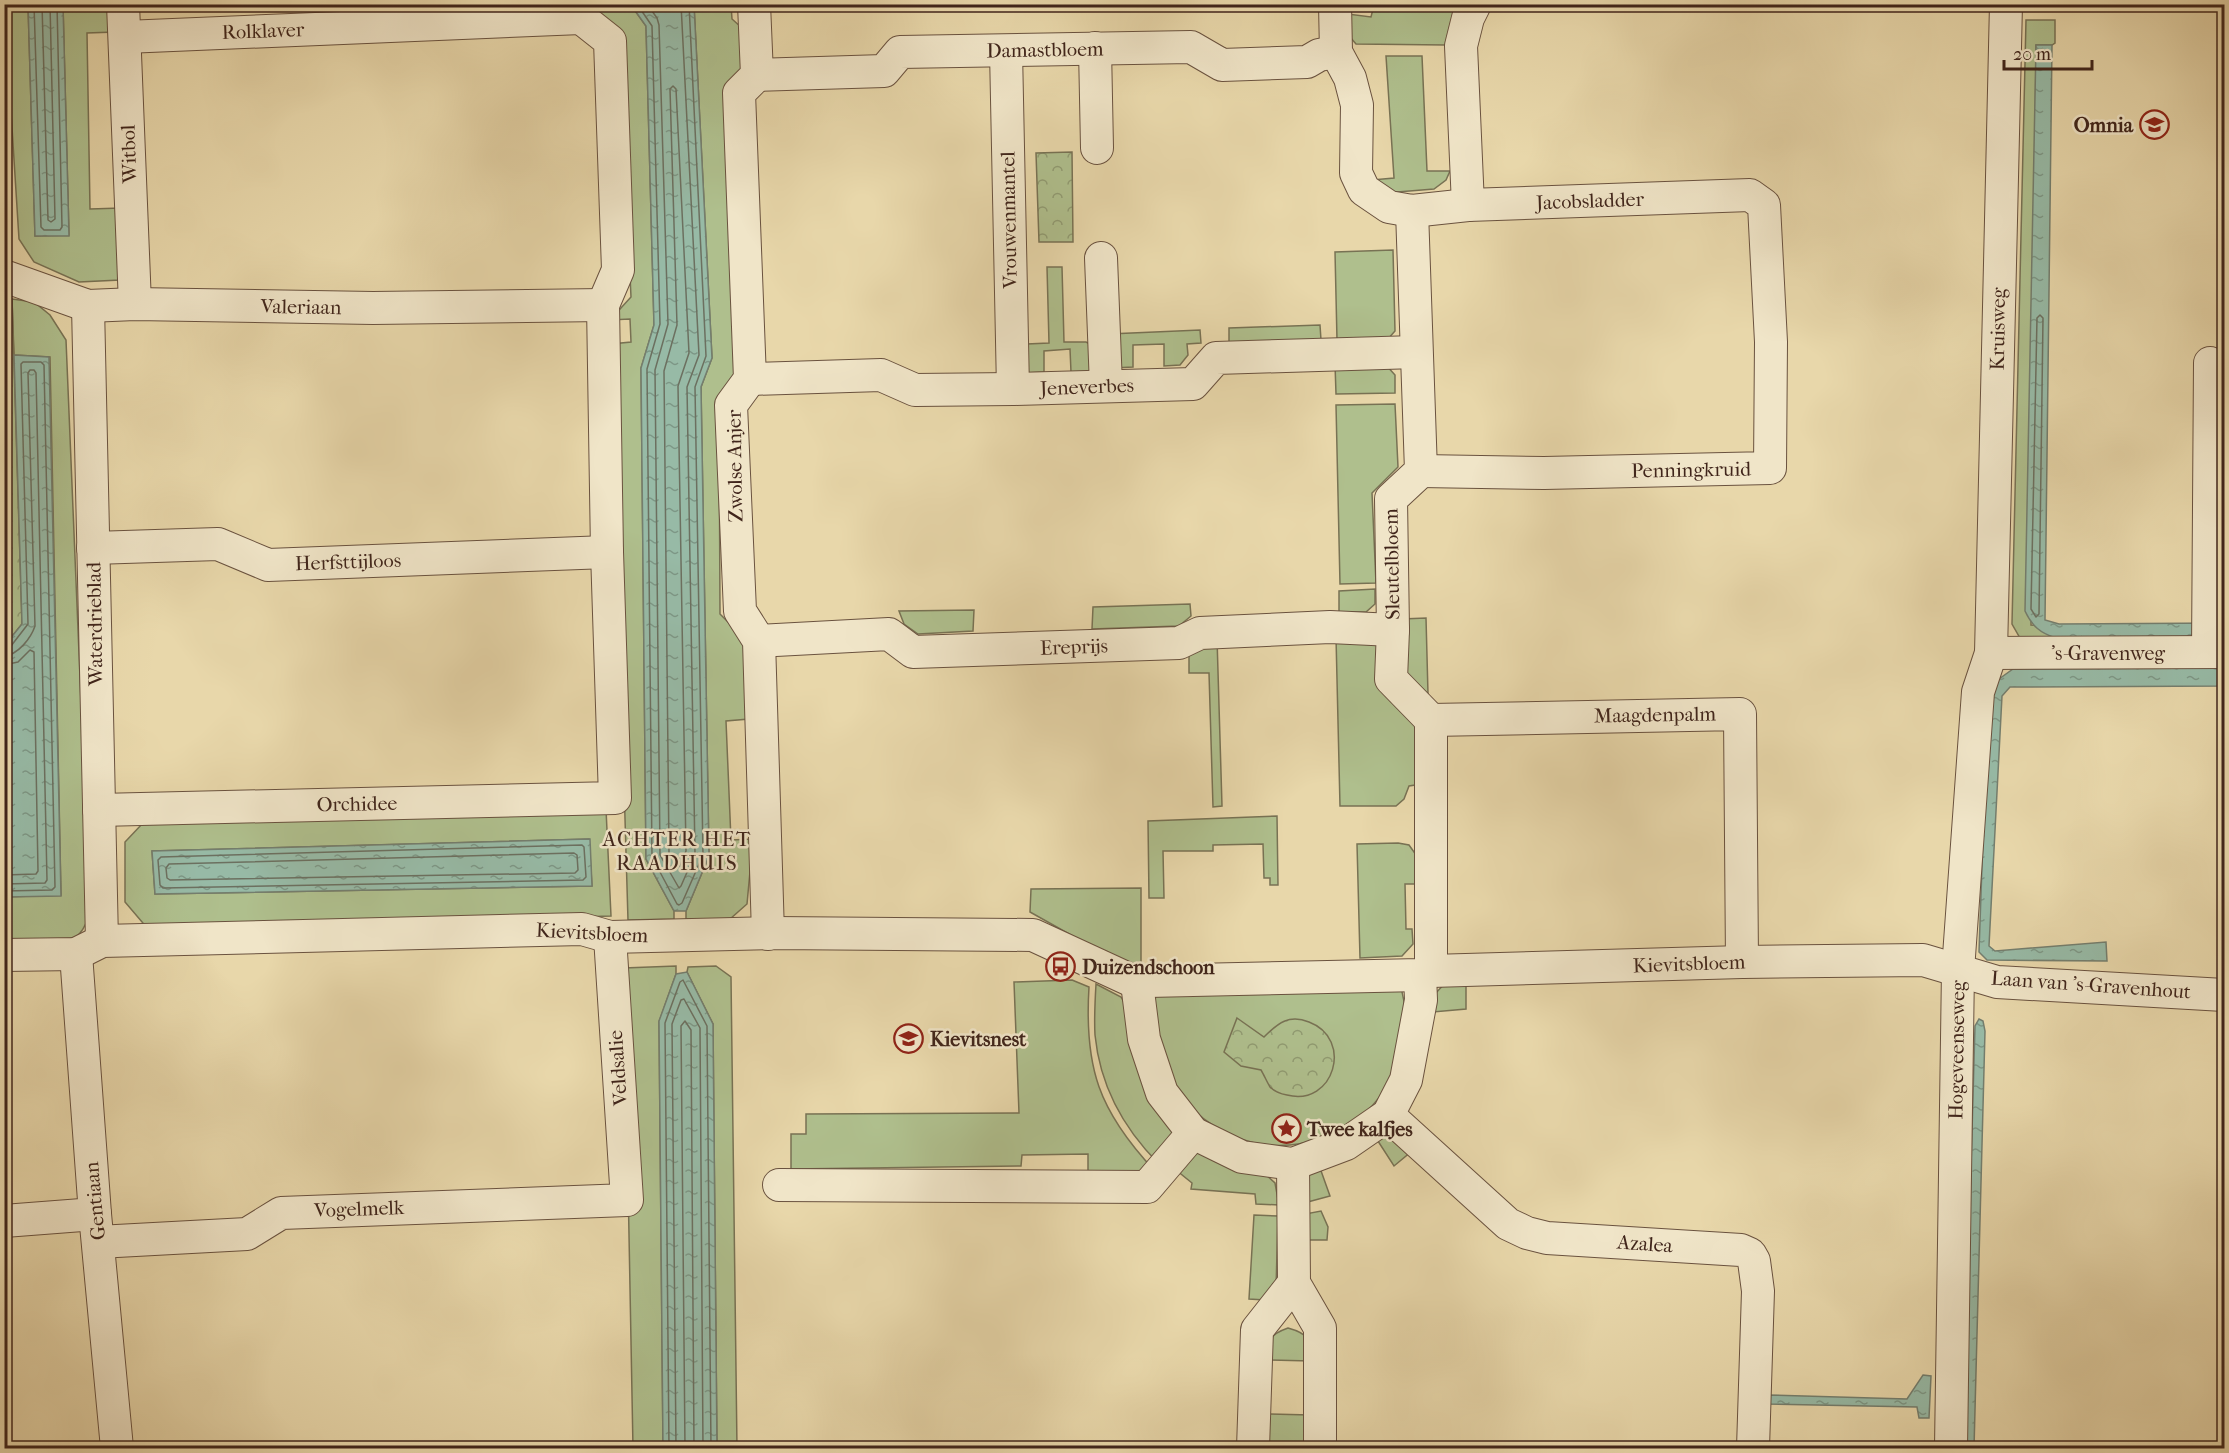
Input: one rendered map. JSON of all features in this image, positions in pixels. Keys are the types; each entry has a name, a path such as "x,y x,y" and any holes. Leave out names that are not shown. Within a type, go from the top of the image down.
{"street":[{"name":"Witbol","path":"123,4 135,304"},
{"path":"750,379 739,93 757,75 754,4"},
{"path":"1335,4 1336,52 1350,78 1358,105 1356,173 1364,190 1389,207 1412,211 1421,471"},
{"path":"1468,205 1461,46 1468,18 1475,4"},
{"name":"Kruisweg","path":"1990,653 2006,4"},
{"name":"Rolklaver","path":"125,37 581,11"},
{"path":"581,11 610,41 618,270 603,305 607,552"},
{"name":"Damastbloem","path":"757,75 884,70 900,52 1191,47 1222,65 1307,62 1319,55 1336,52"},
{"path":"1095,48 1097,148"},
{"name":"Vrouwenmantel","path":"1006,51 1013,389"},
{"name":"Jacobsladder","path":"1412,211 1468,205 1750,195 1764,205"},
{"name":"Penningkruid","path":"1421,471 1544,473 1770,468 1771,342 1764,205"},
{"path":"1101,258 1106,386"},
{"name":"Valeriaan","path":"4,276 88,306 135,304 373,308 603,305"},
{"name":"Waterdrieblad","path":"88,306 99,810 89,948"},
{"name":"Jeneverbes","path":"750,379 881,375 915,390 1193,384 1216,358 1416,352"},
{"path":"2210,363 2207,609 2216,652"},
{"name":"Zwolse Anjer","path":"750,379 731,405 740,611 759,641"},
{"name":"Sleutelbloem","path":"1421,471 1391,499 1393,630 1391,679 1431,720"},
{"name":"Herfsttijloos","path":"93,548 218,544 268,565 607,552"},
{"name":"Orchidee","path":"99,810 615,798 607,552"},
{"name":"Ereprijs","path":"759,641 889,634 913,652 1179,643 1200,633 1330,627 1393,630"},
{"path":"759,641 768,934"},
{"name":"'s-Gravenweg","path":"1990,653 2216,652"},
{"name":"Hogeveenseweg","path":"1951,1449 1958,970 1978,692 1990,653"},
{"name":"Maagdenpalm","path":"1431,720 1740,714 1742,962"},
{"path":"1137,983 1144,1039 1162,1093 1193,1132 1242,1157 1293,1164 1346,1144 1388,1115 1406,1080 1426,973 1431,720"},
{"name":"Kievitsbloem","path":"4,955 89,948 582,929 610,937 768,934 1033,934 1137,983 1742,962 1923,960 1958,970"},
{"name":"Veldsalie","path":"610,937 627,1200"},
{"name":"Gentiaan","path":"89,948 97,1228 117,1449"},
{"name":"Laan van 's-Gravenhout","path":"1958,970 1997,982 2224,995"},
{"name":"Azalea","path":"1388,1115 1508,1224 1527,1233 1547,1238 1741,1250 1750,1254 1754,1262 1758,1291 1753,1449"},
{"path":"779,1185 1147,1187 1193,1132"},
{"path":"1293,1164 1294,1283 1320,1328 1320,1449"},
{"name":"Vogelmelk","path":"4,1221 97,1228 247,1234 281,1213 627,1200"},
{"path":"1253,1449 1257,1330 1294,1283"}],"green space":[{"path":"5,5 28,5 35,236 69,235 63,5 115,5 115,32 87,33 90,209 121,208 120,280 79,282 34,262 19,239 8,64 5,61"},
{"path":"591,5 631,5 646,26 654,325 641,368 646,859 674,911 674,919 628,920 611,344 631,342 630,319 610,320 631,297 619,34"},
{"path":"694,5 731,5 732,19 742,28 737,378 719,401 720,614 746,640 749,719 726,721 731,840 753,839 747,904 730,919 686,919 686,911 709,856 701,387 712,358"},
{"path":"1374,5 1460,5 1446,45 1356,44 1350,37 1348,14 1371,17"},
{"path":"2026,20 2055,20 2055,43 2036,45 2031,625 2201,641 2020,638 2012,624"},
{"path":"1386,56 1422,56 1427,171 1450,171 1446,180 1434,189 1385,193 1371,180 1394,178"},
{"path":"1072,152 1073,242 1039,242 1036,153"},
{"path":"1393,250 1395,331 1387,340 1337,340 1335,252"},
{"path":"1047,267 1062,267 1064,342 1086,342 1092,345 1092,372 1071,372 1070,349 1044,351 1044,372 1026,373 1027,344 1049,343"},
{"path":"4,299 12,299 22,624 5,645"},
{"path":"12,299 34,302 50,315 66,340 89,895 87,919 83,929 75,938 5,941 4,897 61,895 50,357 14,355"},
{"path":"1320,325 1321,340 1229,343 1229,328"},
{"path":"1200,330 1201,343 1187,344 1188,355 1180,365 1164,366 1164,344 1133,345 1133,367 1113,368 1109,334"},
{"path":"1335,364 1385,364 1395,375 1395,393 1336,394"},
{"path":"1395,404 1398,467 1372,493 1376,583 1340,584 1336,405"},
{"path":"1375,589 1375,604 1366,612 1339,612 1339,591"},
{"path":"1190,604 1191,616 1179,626 1092,629 1093,607"},
{"path":"974,610 973,631 918,634 904,624 899,611"},
{"path":"1426,618 1428,694 1407,675 1402,619"},
{"path":"1368,636 1377,646 1415,717 1415,785 1409,786 1404,799 1396,806 1340,806 1336,637"},
{"path":"1217,638 1222,806 1213,807 1209,673 1189,673 1189,648"},
{"path":"606,809 611,916 148,929 125,902 125,842 143,823","holes":["589,839 592,886 155,894 152,851"]},
{"path":"1277,816 1278,885 1270,885 1270,878 1264,878 1263,844 1213,845 1213,851 1163,851 1164,898 1149,898 1148,821"},
{"path":"1357,844 1409,845 1419,859 1418,884 1405,884 1406,929 1412,929 1413,944 1402,956 1360,958"},
{"path":"1141,888 1141,968 1119,962 1030,912 1031,889"},
{"path":"676,966 676,974 659,1022 663,1448 633,1448 624,968"},
{"path":"716,966 731,977 737,1448 717,1448 713,1024 687,972 688,967"},
{"path":"1072,980 1089,987 1089,1041 1099,1087 1108,1108 1135,1149 1154,1170 1145,1175 1088,1174 1088,1154 1022,1155 1021,1166 791,1169 791,1134 806,1134 806,1114 1019,1113 1014,982"},
{"path":"1466,980 1466,1009 1433,1012 1434,995 1447,981"},
{"path":"1096,984 1121,997 1129,1011 1175,1133 1159,1164 1124,1121 1102,1072 1095,1035"},
{"path":"1401,986 1407,1020 1406,1038 1399,1061 1379,1098 1364,1114 1345,1127 1324,1137 1295,1144 1266,1145 1239,1139 1215,1127 1194,1110 1176,1088 1162,1063 1154,1034 1156,992"},
{"path":"1237,1018 1264,1037 1284,1021 1296,1019 1309,1022 1323,1031 1331,1042 1334,1056 1332,1069 1326,1082 1317,1091 1303,1096 1285,1095 1274,1090 1261,1070 1241,1066 1224,1052"},
{"path":"1387,1133 1412,1151 1394,1166 1376,1138"},
{"path":"1199,1151 1264,1173 1275,1183 1279,1205 1256,1204 1255,1194 1191,1189 1192,1183 1176,1170"},
{"path":"1320,1168 1330,1196 1304,1203 1303,1179 1310,1170"},
{"path":"1321,1211 1328,1227 1327,1240 1306,1240 1305,1214"},
{"path":"1254,1215 1278,1216 1276,1289 1265,1300 1249,1299"},
{"path":"1288,1328 1301,1333 1308,1339 1311,1361 1268,1360 1271,1339"},
{"path":"1266,1414 1310,1415 1309,1448 1265,1448"}],"water":[{"path":"28,5 63,5 69,236 35,236"},
{"path":"631,5 694,5 712,358 701,387 709,856 686,911 674,911 646,859 641,368 654,325 646,26"},
{"path":"2036,45 2052,45 2045,620 2059,624 2224,623 2224,638 2056,638 2037,628 2025,611"},
{"path":"14,355 49,357 61,896 5,897 5,645 22,624"},
{"path":"2224,668 2224,686 2010,687 2002,696 1989,946 1995,951 2106,942 2107,961 1987,960 1979,952 1988,692 1999,679 2013,669"},
{"path":"590,839 592,886 155,894 152,851"},
{"path":"687,972 713,1024 717,1448 663,1448 659,1021 676,974"},
{"path":"1979,1019 1983,1021 1985,1031 1974,1448 1963,1448 1975,1026"},
{"path":"1923,1375 1931,1376 1929,1418 1919,1418 1917,1407 1768,1404 1769,1395 1907,1399"}],"place":[{"name":"Omnia","path":"2154,125"},
{"name":"Duizendschoon","path":"1061,967"},
{"name":"Kievitsnest","path":"909,1039"},
{"name":"Twee kalfjes","path":"1286,1129"}],"district":[{"name":"ACHTER HET RAADHUIS","path":"677,851"}]}
